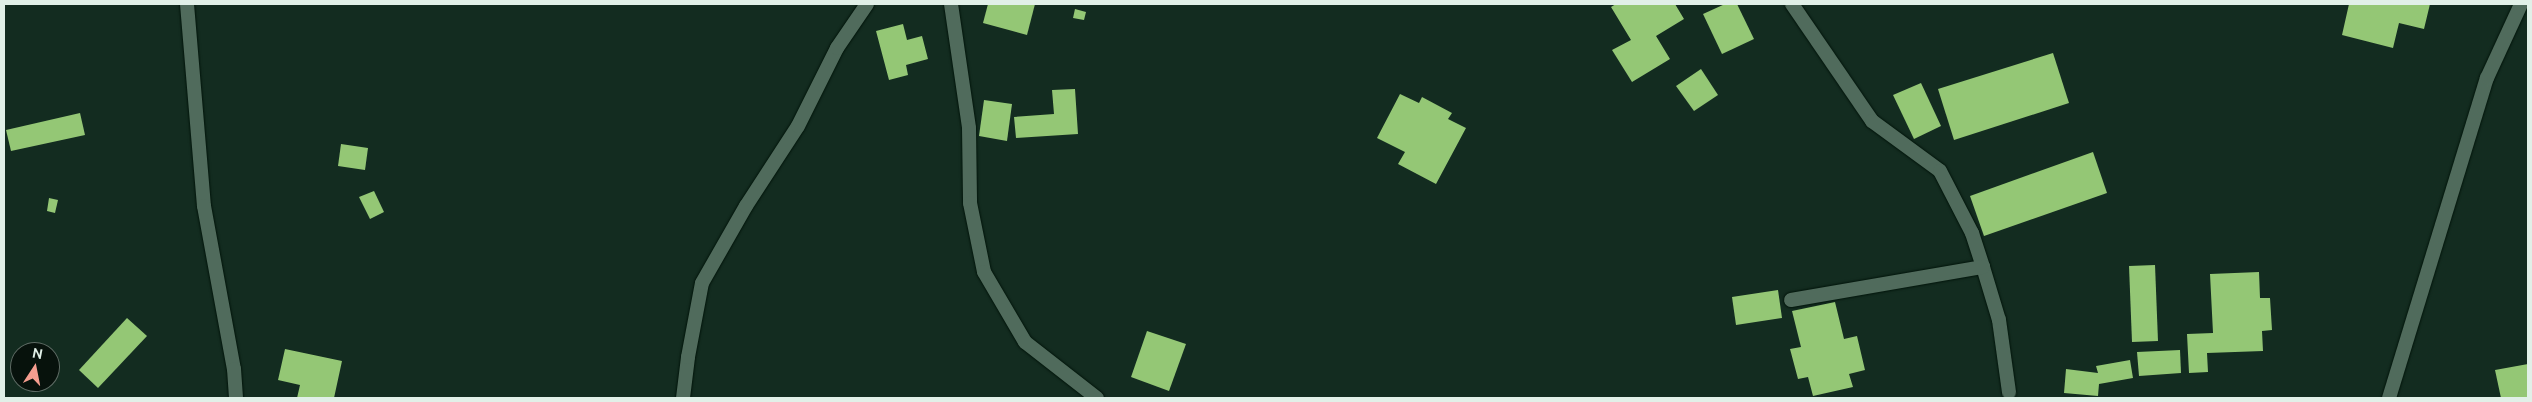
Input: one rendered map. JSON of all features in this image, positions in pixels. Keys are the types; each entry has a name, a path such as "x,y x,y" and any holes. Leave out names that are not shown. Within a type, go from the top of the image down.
{"street":[{"path":"187,4 204,206 234,369 236,398"},
{"path":"683,398 688,357 702,283 746,206 798,126 837,48 867,4"},
{"path":"951,4 969,128 970,203 984,272 1025,342 1097,398"},
{"path":"1792,4 1872,121 1940,171 1972,233 1983,267 1999,320 2009,392"},
{"path":"2389,398 2487,78 2521,4"},
{"path":"1791,300 1983,267"}],"building":[{"path":"988,4 1035,4 1027,35 983,23"},
{"path":"1616,4 1675,4 1684,19 1656,36 1670,59 1632,82 1612,50 1631,40 1611,7"},
{"path":"1725,4 1737,4 1754,39 1722,54 1703,14"},
{"path":"2349,4 2430,4 2424,29 2399,23 2393,48 2342,35"},
{"path":"1075,9 1086,12 1084,20 1073,18"},
{"path":"903,24 907,40 922,36 928,59 906,65 908,75 889,80 876,31"},
{"path":"2053,53 2069,103 1954,140 1938,89"},
{"path":"1701,69 1718,95 1694,111 1676,86"},
{"path":"1921,83 1941,126 1914,139 1893,95"},
{"path":"1075,89 1078,134 1016,138 1014,117 1054,114 1052,90"},
{"path":"1400,94 1419,103 1422,97 1452,113 1448,119 1466,128 1436,184 1398,164 1405,152 1377,138"},
{"path":"984,100 1012,104 1007,141 979,136"},
{"path":"80,113 85,135 11,151 6,130"},
{"path":"341,144 368,148 365,170 338,166"},
{"path":"2093,152 2107,193 1984,236 1970,196"},
{"path":"374,191 384,212 370,219 359,197"},
{"path":"49,198 58,200 55,213 47,211"},
{"path":"2155,265 2158,341 2132,342 2129,266"},
{"path":"2259,272 2260,298 2270,298 2272,330 2262,331 2263,351 2207,353 2208,372 2189,373 2187,334 2213,333 2210,274"},
{"path":"1778,290 1782,318 1736,325 1732,297"},
{"path":"1835,302 1844,339 1857,336 1865,370 1849,374 1853,387 1813,396 1808,377 1798,379 1790,349 1801,347 1792,311"},
{"path":"127,318 147,336 98,388 79,370"},
{"path":"1147,331 1186,344 1169,391 1131,377"},
{"path":"285,349 342,361 334,398 297,398 300,385 278,380"},
{"path":"2180,350 2181,373 2139,376 2137,352"},
{"path":"2130,360 2133,378 2099,384 2098,396 2064,393 2066,369 2098,373 2096,366"},
{"path":"2528,364 2528,398 2501,398 2495,370"}]}
